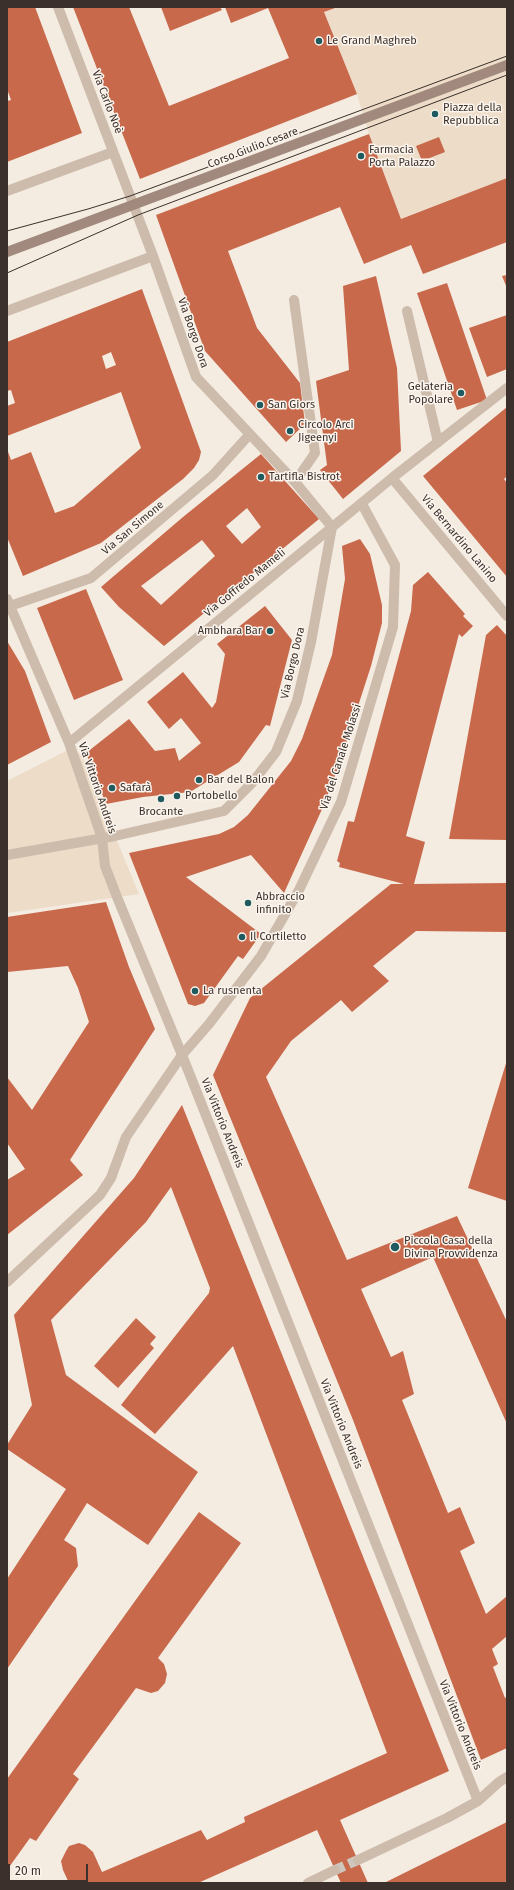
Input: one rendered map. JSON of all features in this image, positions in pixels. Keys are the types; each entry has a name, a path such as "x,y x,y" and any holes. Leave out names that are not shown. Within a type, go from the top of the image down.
{"street":[{"name":"Via Carlo Noè","path":"58,7 134,206"},
{"name":"Corso Giulio Cesare","path":"7,252 134,206 507,65"},
{"path":"7,191 113,152"},
{"name":"Via Borgo Dora","path":"7,855 102,838 224,811 252,783 276,752 297,701 311,642 332,527 295,482 249,435 196,377 134,206"},
{"path":"7,310 153,256"},
{"path":"294,300 315,453 295,482"},
{"path":"407,311 438,442"},
{"name":"Via Goffredo Mameli","path":"68,743 392,478 507,388"},
{"name":"Via San Simone","path":"9,602 91,578 213,475 249,435"},
{"name":"Via Bernardino Lanino","path":"392,478 507,616"},
{"name":"Via del Canale Molassi","path":"182,1055 209,1024 261,956 299,890 341,802 394,628 395,564 362,504"},
{"name":"Via Vittorio Andreis","path":"9,602 68,743 102,838 105,866 117,897 182,1055 478,1801"},
{"path":"7,1282 100,1195 111,1178 126,1137 182,1055"},
{"path":"358,1860 448,1818 478,1801 499,1782 507,1777"},
{"path":"308,1883 335,1870"}],"shaded area":[{"name":"Piazza della Repubblica","path":"339,7 507,7 507,178 401,219 369,134 357,94 324,12"},
{"path":"70,749 81,754 139,894 7,913 7,781"}],"building":[{"path":"7,7 35,7 82,133 7,162 7,101 11,100 7,89"},
{"path":"73,7 129,7 169,106 289,58 268,8 231,23 225,7 338,7 324,12 357,94 140,179"},
{"path":"161,7 220,7 222,10 170,31"},
{"path":"369,134 401,219 507,178 507,242 423,274 411,245 364,264 340,207 228,251 257,328 300,383 305,424 286,442 205,351 156,215"},
{"path":"439,137 445,152 422,161 416,146"},
{"path":"507,275 507,288 502,276"},
{"path":"376,276 397,368 401,451 343,499 320,470 327,465 316,381 349,370 343,286"},
{"path":"447,283 487,400 457,410 417,293"},
{"path":"142,289 201,452 199,460 194,468 183,479 101,543 23,576 7,537 7,449 11,460 31,452 55,513 74,506 141,448 121,392 7,436 7,406 15,403 11,390 7,391 7,342","holes":["111,352 116,365 106,369 102,356"]},
{"path":"507,315 507,369 487,377 469,328"},
{"path":"507,407 507,476 504,479 507,483 507,577 423,476"},
{"path":"261,454 319,519 164,646 119,607 101,587 183,517","holes":["247,508 261,527 242,544 226,526","202,540 215,556 161,605 141,586"]},
{"path":"360,539 370,554 382,605 382,623 371,666 338,768 323,807 284,893 251,855 186,877 261,934 243,959 238,956 204,1003 195,1006 188,1004 129,853 219,834 234,827 248,815 291,761 302,739 332,655 345,579 342,546"},
{"path":"428,572 465,614 463,616 473,626 462,637 459,634 406,836 425,842 414,884 507,883 507,932 416,931 373,966 389,981 352,1012 341,1000 291,1041 266,1077 347,1260 457,1216 507,1322 507,1424 433,1257 361,1289 391,1357 403,1351 414,1394 402,1400 448,1513 460,1507 475,1543 460,1551 486,1614 507,1596 507,1636 492,1649 498,1664 493,1667 505,1698 507,1697 507,1748 481,1760 353,1420 213,1075 250,998 391,884 404,884 339,867 340,863 337,861 348,821 354,822 411,611 413,585"},
{"path":"86,589 123,680 74,700 37,608"},
{"path":"265,606 292,640 270,726 266,725 239,762 190,792 143,797 106,804 86,753 129,719 155,751 175,748 179,761 201,743 181,718 169,729 147,702 183,672 212,708 216,702 225,654 217,644"},
{"path":"497,625 507,636 507,840 449,839 486,635"},
{"path":"7,641 25,671 51,742 7,765"},
{"path":"106,902 129,967 155,1029 70,1160 83,1175 7,1235 7,1180 25,1169 7,1143 7,1077 32,1110 89,1022 78,988 68,966 7,972 7,917"},
{"path":"507,1060 507,1201 468,1188"},
{"path":"182,1105 449,1771 340,1820 368,1883 341,1883 317,1830 198,1883 69,1883 63,1870 61,1861 66,1851 69,1846 79,1843 85,1845 93,1852 102,1872 201,1830 207,1840 245,1822 244,1817 387,1753 233,1346 155,1434 121,1405 209,1293 210,1288 171,1187 146,1222 51,1320 66,1375 198,1472 148,1545 87,1503 64,1540 76,1548 78,1566 7,1669 7,1579 66,1489 7,1449 7,1445 32,1405 14,1315 134,1178"},
{"path":"136,1318 156,1337 150,1344 154,1348 118,1388 94,1366"},
{"path":"199,1512 241,1543 158,1658 164,1664 167,1674 165,1683 158,1691 151,1693 136,1688 73,1774 79,1779 36,1841 30,1838 7,1870 7,1779"},
{"path":"507,1822 507,1881 503,1883 384,1883"}],"tunnel":[{"path":"335,1870 358,1860"}],"tram line":[{"path":"7,231 130,196 507,56"},
{"path":"7,273 138,215 507,75"}],"place":[{"name":"Le Grand Maghreb","path":"319,41"},
{"name":"Piazza della Repubblica","path":"435,114"},
{"name":"Farmacia Porta Palazzo","path":"361,156"},
{"name":"Gelateria Popolare","path":"461,393"},
{"name":"San Giors","path":"260,405"},
{"name":"Circolo Arci Jigeenyi","path":"290,431"},
{"name":"Tartifla Bistrot","path":"261,477"},
{"name":"Ambhara Bar","path":"270,631"},
{"name":"Bar del Balon","path":"199,780"},
{"name":"Safarà","path":"112,788"},
{"name":"Portobello","path":"177,796"},
{"name":"Brocante","path":"161,799"},
{"name":"Abbraccio infinito","path":"248,903"},
{"name":"Il Cortiletto","path":"242,937"},
{"name":"La rusnenta","path":"195,991"},
{"name":"Piccola Casa della Divina Provvidenza","path":"395,1247"}]}
